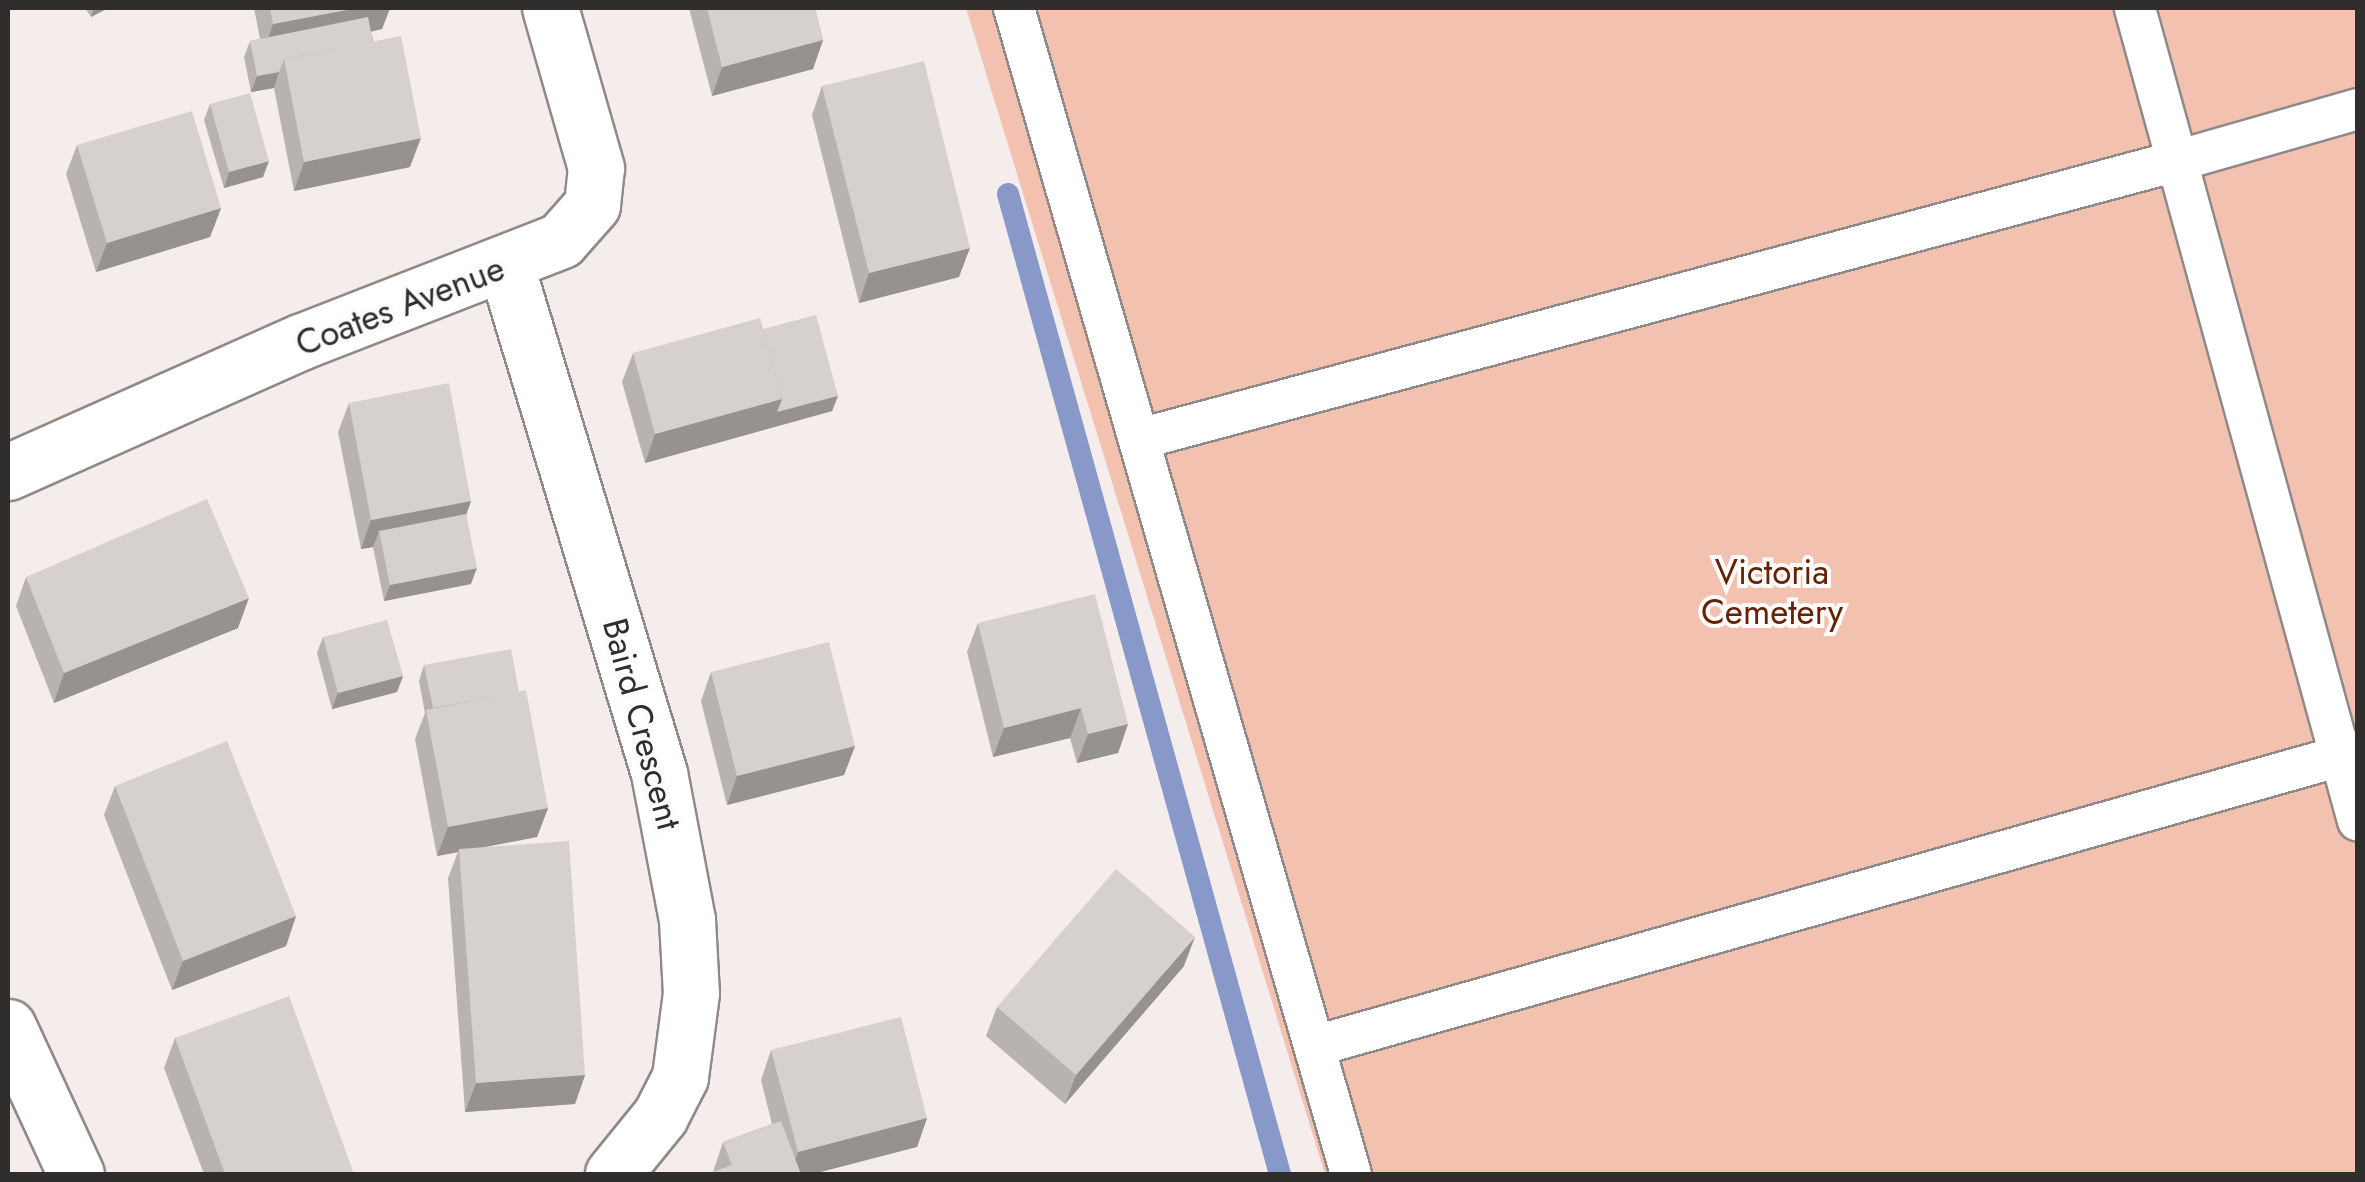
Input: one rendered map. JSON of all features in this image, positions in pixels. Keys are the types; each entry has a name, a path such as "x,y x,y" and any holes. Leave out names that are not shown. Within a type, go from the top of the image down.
{"street":[{"name":"Coates Avenue","path":"8,472 300,342 506,266 561,240 592,205 592,136 550,8"},
{"name":"Baird Crescent","path":"506,266 659,773 687,920 690,1008 680,1077 660,1116 613,1174"},
{"path":"8,1027 76,1174"}],"lane":[{"path":"1014,8 1143,438 1351,1174"},
{"path":"2135,8 2348,753 2358,821"},
{"path":"1143,438 2358,109"},
{"path":"1315,1046 2348,753"}],"green space":[{"name":"Victoria Cemetery","path":"966,8 2357,8 2357,1174 1325,1174"}],"building":[{"path":"270,8 357,8 273,24"},
{"path":"707,8 815,8 823,40 722,67"},
{"path":"368,17 373,42 284,59 279,72 257,76 250,41"},
{"path":"401,36 421,138 304,162 284,59"},
{"path":"924,61 970,248 869,273 822,86"},
{"path":"250,93 269,161 229,172 210,104"},
{"path":"192,111 221,208 107,243 77,145"},
{"path":"816,315 838,396 777,412 782,399 763,329"},
{"path":"760,318 782,399 655,434 633,353"},
{"path":"449,383 471,501 371,520 349,403"},
{"path":"207,499 249,598 64,673 26,577"},
{"path":"466,514 477,568 390,585 379,531"},
{"path":"1095,594 1128,724 1088,734 1081,708 1004,728 978,623"},
{"path":"387,620 403,676 338,693 323,637"},
{"path":"829,642 855,746 737,776 711,672"},
{"path":"511,649 519,692 433,708 424,665"},
{"path":"526,690 548,808 448,827 426,710"},
{"path":"227,741 296,916 183,961 115,786"},
{"path":"569,841 585,1075 476,1083 459,849"},
{"path":"1116,869 1195,937 1076,1075 997,1007"},
{"path":"289,996 354,1174 225,1174 175,1038"},
{"path":"901,1017 927,1118 798,1152 771,1050"},
{"path":"781,1121 801,1174 707,1174 732,1165 723,1142"}],"waterway":[{"path":"1008,194 1280,1174"}]}
